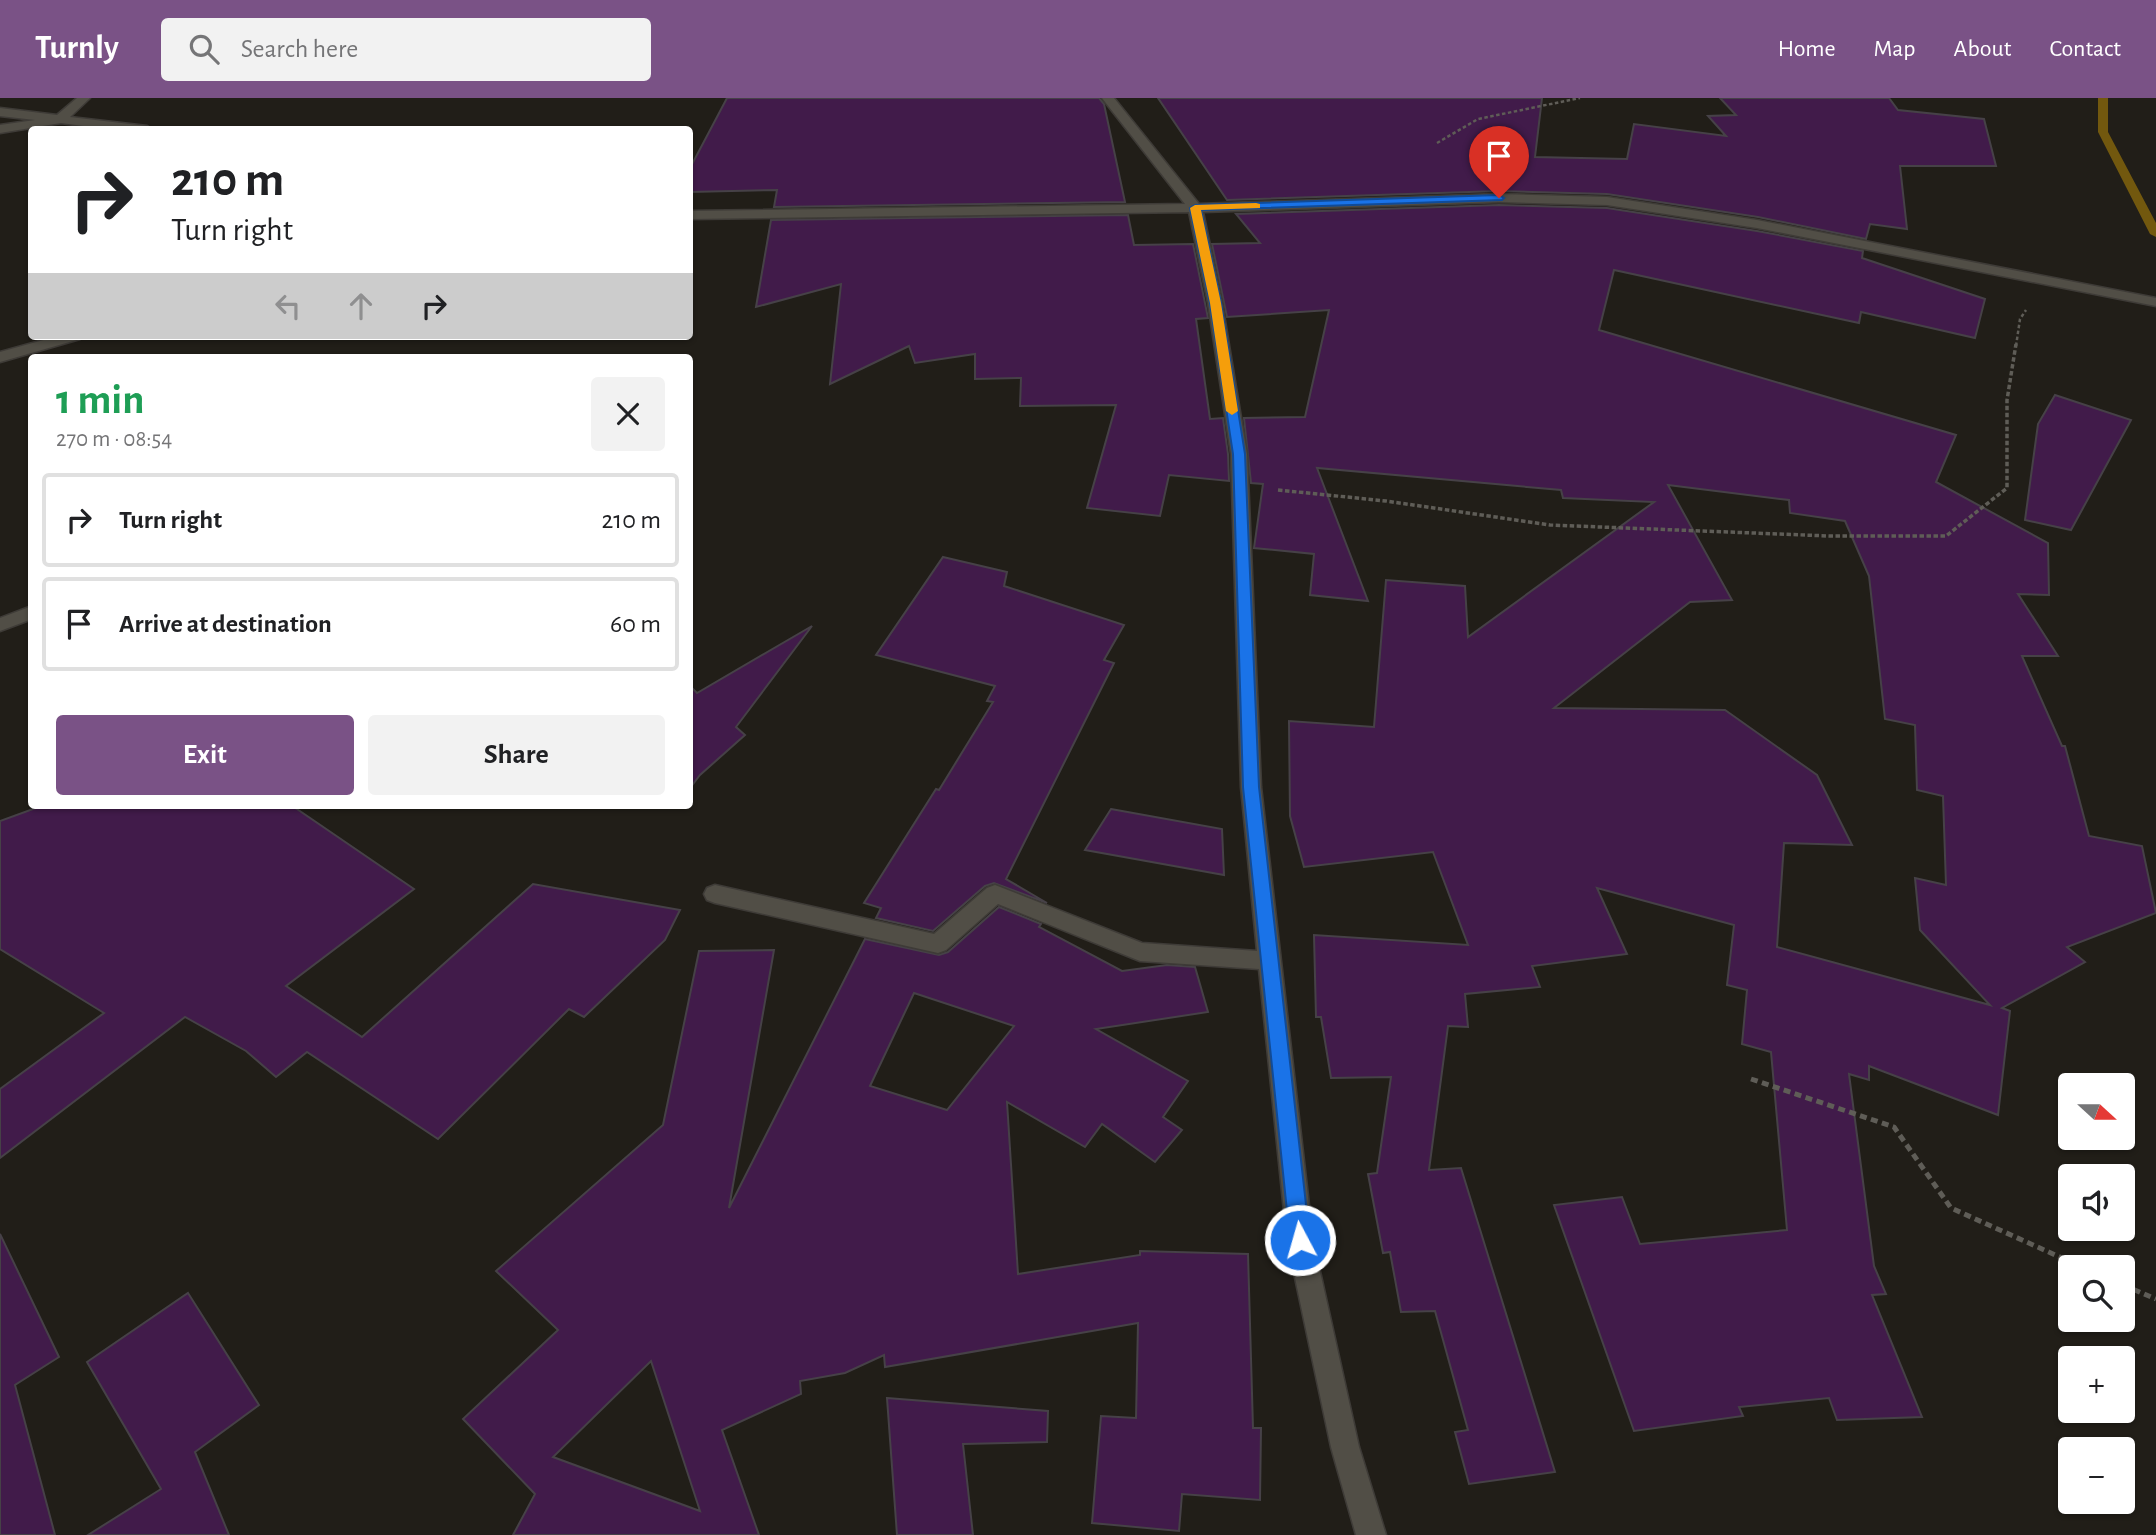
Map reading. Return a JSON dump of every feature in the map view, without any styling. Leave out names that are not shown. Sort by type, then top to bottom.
[{"type":"street","points":[[0,129],[59,120],[84,98]]},
{"type":"street","points":[[1108,98],[1195,208],[1217,315],[1239,454],[1251,787],[1300,1240],[1345,1447],[1371,1535]]},
{"type":"street","points":[[0,112],[112,126]]},
{"type":"street","points":[[693,215],[1195,208],[1499,198],[1607,201],[1757,224],[2151,301]]},
{"type":"street","points":[[0,357],[61,340]]},
{"type":"street","points":[[0,625],[28,614]]},
{"type":"street","points":[[715,894],[938,944],[995,894],[1140,952],[1270,961]]},
{"type":"path","points":[[1437,144],[1478,119],[1580,98]]},
{"type":"path","points":[[1240,486],[1386,501],[1550,525],[1945,537],[2007,488],[2007,400],[2020,319],[2046,280]]},
{"type":"path","points":[[1751,1079],[1894,1127],[1951,1208],[2058,1256]]},
{"type":"path","points":[[2135,1290],[2156,1300]]},
{"type":"building","points":[[727,98],[1099,98],[1104,104],[1125,202],[774,207],[777,190],[693,192],[693,162]]},
{"type":"building","points":[[1158,98],[1542,98],[1535,157],[1627,159],[1634,124],[1726,136],[1708,116],[1736,115],[1720,98],[1889,98],[1898,110],[1984,119],[1996,166],[1900,166],[1907,229],[1870,224],[1866,239],[1758,217],[1607,194],[1499,191],[1227,200]]},
{"type":"building","points":[[1499,205],[1607,208],[1757,231],[1863,251],[1862,258],[1985,299],[1975,338],[1861,312],[1859,323],[1614,270],[1599,330],[1956,435],[1936,482],[2048,543],[2049,595],[2018,594],[2058,656],[2022,656],[2062,746],[2065,746],[2089,836],[2142,846],[2156,913],[2067,947],[2085,962],[2002,1008],[2010,1011],[1998,1115],[1869,1066],[1869,1080],[1849,1074],[1874,1266],[1886,1294],[1872,1295],[1922,1417],[1837,1420],[1829,1398],[1739,1407],[1743,1416],[1634,1431],[1554,1205],[1622,1197],[1640,1244],[1787,1230],[1771,1052],[1742,1044],[1747,990],[1727,985],[1734,925],[1597,888],[1627,954],[1532,966],[1540,987],[1465,994],[1468,1027],[1448,1026],[1429,1170],[1461,1168],[1555,1472],[1469,1484],[1455,1432],[1468,1430],[1435,1311],[1401,1312],[1390,1252],[1383,1253],[1368,1174],[1377,1173],[1391,1077],[1331,1078],[1321,1017],[1316,1017],[1314,935],[1468,945],[1433,852],[1304,867],[1290,816],[1289,721],[1374,727],[1386,580],[1465,586],[1468,637],[1654,502],[1563,498],[1561,490],[1317,468],[1368,601],[1310,595],[1314,554],[1254,548],[1263,484],[1251,483],[1244,418],[1305,417],[1329,310],[1227,317],[1212,244],[1260,243],[1236,214]],"holes":[[[1668,485],[1789,500],[1790,513],[1845,521],[1869,576],[1885,719],[1915,725],[1917,790],[1943,796],[1946,885],[1915,878],[1920,930],[1990,1005],[1777,947],[1784,843],[1852,845],[1817,775],[1725,710],[1554,708],[1690,602],[1732,600]]]},
{"type":"building","points":[[1128,215],[1134,245],[1193,244],[1208,318],[1196,319],[1210,419],[1223,418],[1228,454],[1229,481],[1169,475],[1160,516],[1087,508],[1116,405],[1020,406],[1021,378],[975,379],[975,354],[915,363],[909,346],[830,384],[841,284],[756,307],[771,220]]},
{"type":"building","points":[[2055,395],[2131,420],[2071,530],[2025,520],[2038,424]]},
{"type":"building","points":[[943,557],[1007,572],[1004,586],[1124,625],[1104,660],[1114,663],[1006,879],[1047,903],[994,883],[985,886],[933,931],[876,918],[881,908],[864,903],[993,702],[987,701],[995,686],[876,655]]},
{"type":"building","points":[[812,626],[736,727],[745,735],[693,784],[693,689],[697,693]]},
{"type":"building","points":[[33,809],[297,809],[414,889],[286,986],[362,1037],[533,884],[680,910],[665,940],[584,1017],[569,1009],[438,1139],[307,1052],[276,1077],[246,1051],[185,1017],[0,1158],[0,1089],[104,1013],[0,949],[0,821]]},
{"type":"building","points":[[1111,809],[1222,829],[1224,875],[1085,850]]},
{"type":"building","points":[[999,907],[1041,924],[1039,927],[1122,971],[1167,965],[1195,967],[1208,1012],[1096,1029],[1188,1081],[1163,1117],[1182,1130],[1155,1162],[1102,1124],[1085,1147],[1007,1102],[1018,1274],[1140,1255],[1140,1251],[1248,1254],[1253,1428],[1261,1428],[1260,1500],[1182,1494],[1179,1531],[1092,1523],[1101,1416],[1136,1418],[1138,1323],[885,1367],[884,1355],[845,1373],[800,1381],[801,1394],[722,1430],[759,1535],[513,1535],[535,1494],[463,1419],[558,1330],[496,1271],[663,1125],[699,951],[774,950],[729,1208],[865,939],[939,955],[948,952]],"holes":[[[914,993],[1014,1026],[947,1110],[870,1086]],[[651,1361],[700,1511],[553,1457]]]},
{"type":"building","points":[[0,1234],[59,1357],[15,1385],[55,1535],[0,1535]]},
{"type":"building","points":[[188,1293],[259,1405],[195,1452],[229,1535],[88,1535],[161,1489],[87,1362]]},
{"type":"building","points":[[887,1398],[1048,1411],[1047,1442],[963,1444],[973,1535],[897,1535]]},
{"type":"waterway","points":[[2103,98],[2103,132],[2156,234]]},
{"type":"slow traffic","points":[[1232,411],[1215,303],[1195,208],[1256,206]]},
{"type":"route","points":[[1300,1240],[1251,787],[1239,454],[1215,303],[1195,208],[1499,198]]}]
